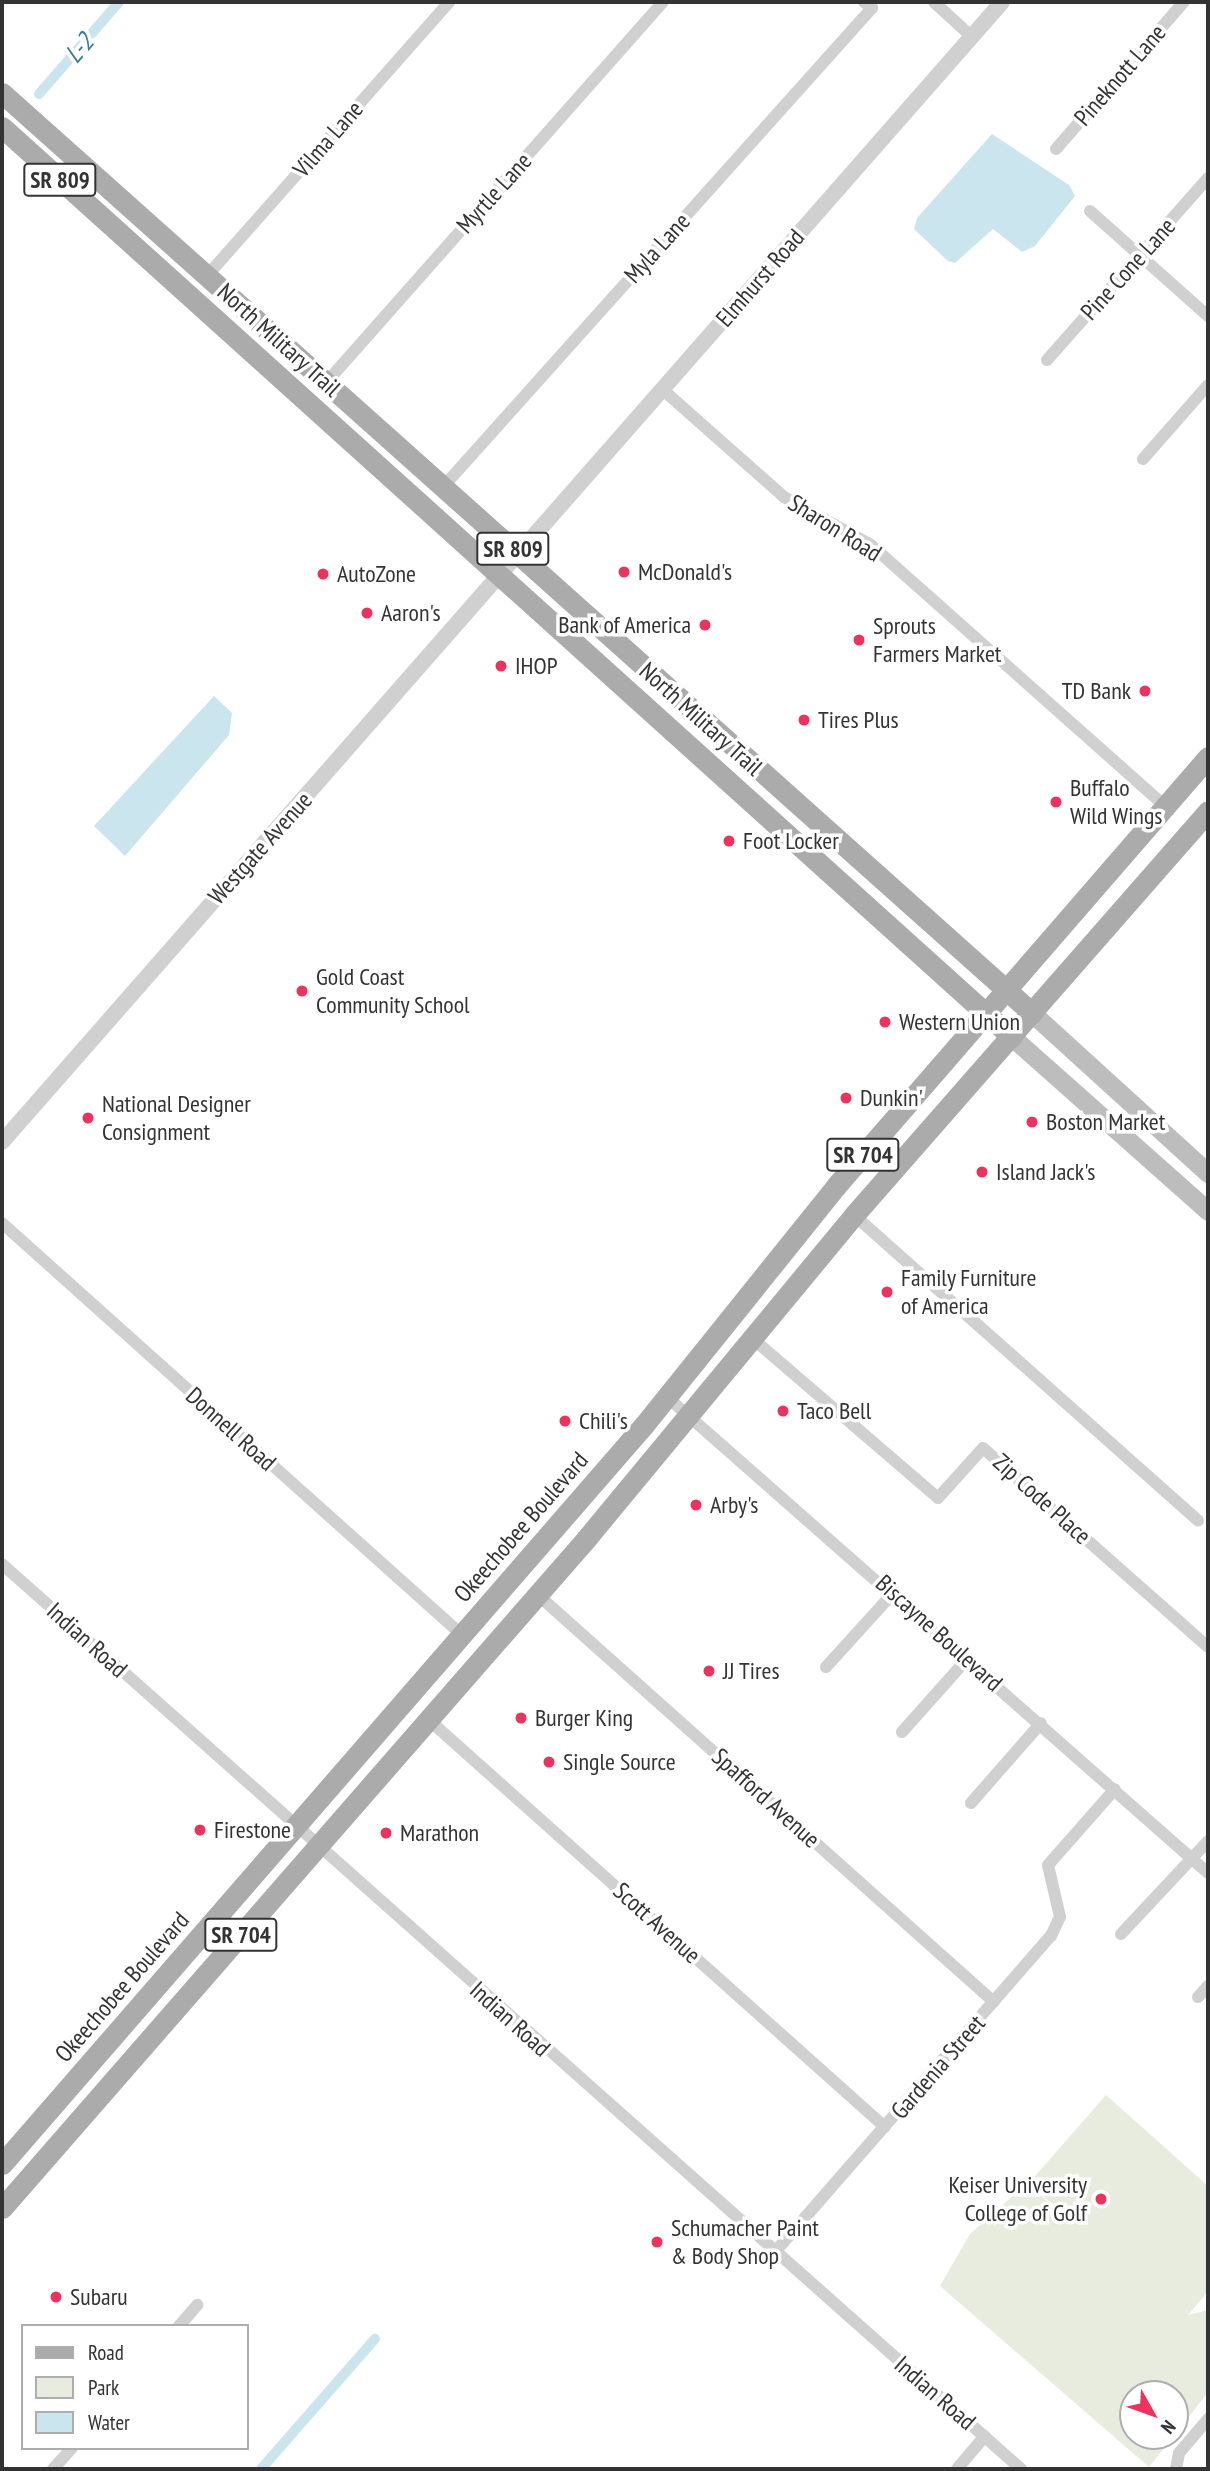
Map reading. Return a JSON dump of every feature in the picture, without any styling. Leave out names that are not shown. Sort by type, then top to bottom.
[{"type":"main road","name":"North Military Trail","points":[[2,93],[1006,989],[1208,1173]]},
{"type":"main road","name":"North Military Trail","points":[[2,127],[1208,1211]]},
{"type":"main road","points":[[170,278],[206,277]]},
{"type":"main road","points":[[190,295],[208,292],[232,300]]},
{"type":"main road","points":[[681,736],[702,737],[779,801],[809,813]]},
{"type":"main road","name":"Okeechobee Boulevard","points":[[2,2164],[147,2000],[667,1397],[985,1013],[1208,757]]},
{"type":"main road","points":[[1205,814],[1208,790]]},
{"type":"main road","name":"SR 704","points":[[2,2208],[538,1595],[855,1215],[1205,814]]},
{"type":"main road","points":[[101,2094],[99,2080],[139,2026],[147,2000]]},
{"type":"street","name":"Vilma Lane","points":[[206,277],[449,2]]},
{"type":"street","name":"Myrtle Lane","points":[[325,384],[663,2]]},
{"type":"street","points":[[934,2],[971,36]]},
{"type":"street","name":"Elmhurst Road","points":[[519,554],[1002,2]]},
{"type":"street","name":"Pineknott Lane","points":[[1056,149],[1184,2]]},
{"type":"street","name":"Myla Lane","points":[[443,487],[868,5]]},
{"type":"street","name":"Pine Cone Lane","points":[[1048,360],[1208,178]]},
{"type":"street","points":[[1090,211],[1208,316]]},
{"type":"street","points":[[1143,459],[1208,385]]},
{"type":"street","name":"Sharon Road","points":[[662,389],[784,497],[871,545],[1165,806]]},
{"type":"street","name":"Westgate Avenue","points":[[2,1142],[519,554]]},
{"type":"street","points":[[855,1215],[1198,1520]]},
{"type":"street","name":"Donnell Road","points":[[2,1223],[462,1635]]},
{"type":"street","name":"Zip Code Place","points":[[752,1338],[938,1498],[983,1448],[1208,1647]]},
{"type":"street","name":"Biscayne Boulevard","points":[[667,1397],[894,1592],[1208,1873]]},
{"type":"street","name":"Indian Road","points":[[2,1564],[774,2253],[1021,2469]]},
{"type":"street","points":[[826,1667],[894,1592]]},
{"type":"street","name":"Spafford Avenue","points":[[538,1595],[994,2002]]},
{"type":"street","points":[[902,1732],[968,1658]]},
{"type":"street","name":"Scott Avenue","points":[[429,1720],[885,2127]]},
{"type":"street","points":[[971,1804],[1041,1724]]},
{"type":"street","name":"Gardenia Street","points":[[774,2253],[1058,1927],[1048,1865],[1115,1789]]},
{"type":"street","points":[[1121,1934],[1208,1841]]},
{"type":"street","points":[[1198,1997],[1208,1986]]},
{"type":"street","points":[[181,2324],[197,2305]]},
{"type":"street","points":[[1176,2469],[1179,2453],[1208,2419]]},
{"type":"street","points":[[957,2469],[985,2436]]},
{"type":"street","points":[[53,2469],[70,2450]]},
{"type":"green space","name":"Keiser University College of Golf","points":[[1106,2095],[1208,2186],[1208,2292],[1188,2315],[1208,2310],[1208,2392],[1189,2417],[1189,2380],[1119,2380],[1119,2441],[940,2286],[970,2234],[1027,2183],[1081,2231],[1029,2183]]},
{"type":"green space","name":"Keiser University College of Golf","points":[[1129,2450],[1163,2450],[1149,2467]]},
{"type":"water","points":[[992,134],[1069,185],[1075,196],[1035,246],[1022,252],[993,229],[955,263],[948,261],[914,229],[917,218]]},
{"type":"water","points":[[214,696],[232,713],[229,735],[125,856],[94,826]]},
{"type":"waterway","name":"L-2","points":[[39,94],[119,2]]},
{"type":"waterway","points":[[261,2469],[375,2339]]},
{"type":"place","name":"McDonald's","points":[[624,572]]},
{"type":"place","name":"AutoZone","points":[[323,574]]},
{"type":"place","name":"Aaron's","points":[[367,613]]},
{"type":"place","name":"Bank of America","points":[[705,625]]},
{"type":"place","name":"Sprouts Farmers Market","points":[[859,640]]},
{"type":"place","name":"IHOP","points":[[501,666]]},
{"type":"place","name":"TD Bank","points":[[1145,691]]},
{"type":"place","name":"Tires Plus","points":[[804,720]]},
{"type":"place","name":"Buffalo Wild Wings","points":[[1056,802]]},
{"type":"place","name":"Foot Locker","points":[[729,841]]},
{"type":"place","name":"Gold Coast Community School","points":[[302,991]]},
{"type":"place","name":"Western Union","points":[[885,1022]]},
{"type":"place","name":"Dunkin'","points":[[846,1098]]},
{"type":"place","name":"National Designer Consignment","points":[[88,1118]]},
{"type":"place","name":"Boston Market","points":[[1032,1122]]},
{"type":"place","name":"Island Jack's","points":[[982,1172]]},
{"type":"place","name":"Family Furniture of America","points":[[887,1292]]},
{"type":"place","name":"Taco Bell","points":[[783,1411]]},
{"type":"place","name":"Chili's","points":[[565,1421]]},
{"type":"place","name":"Arby's","points":[[696,1505]]},
{"type":"place","name":"JJ Tires","points":[[709,1671]]},
{"type":"place","name":"Burger King","points":[[521,1718]]},
{"type":"place","name":"Single Source","points":[[549,1762]]},
{"type":"place","name":"Firestone","points":[[200,1830]]},
{"type":"place","name":"Marathon","points":[[386,1833]]},
{"type":"place","name":"Keiser University College of Golf","points":[[1101,2199]]},
{"type":"place","name":"Schumacher Paint & Body Shop","points":[[657,2242]]},
{"type":"place","name":"Subaru","points":[[56,2297]]}]
